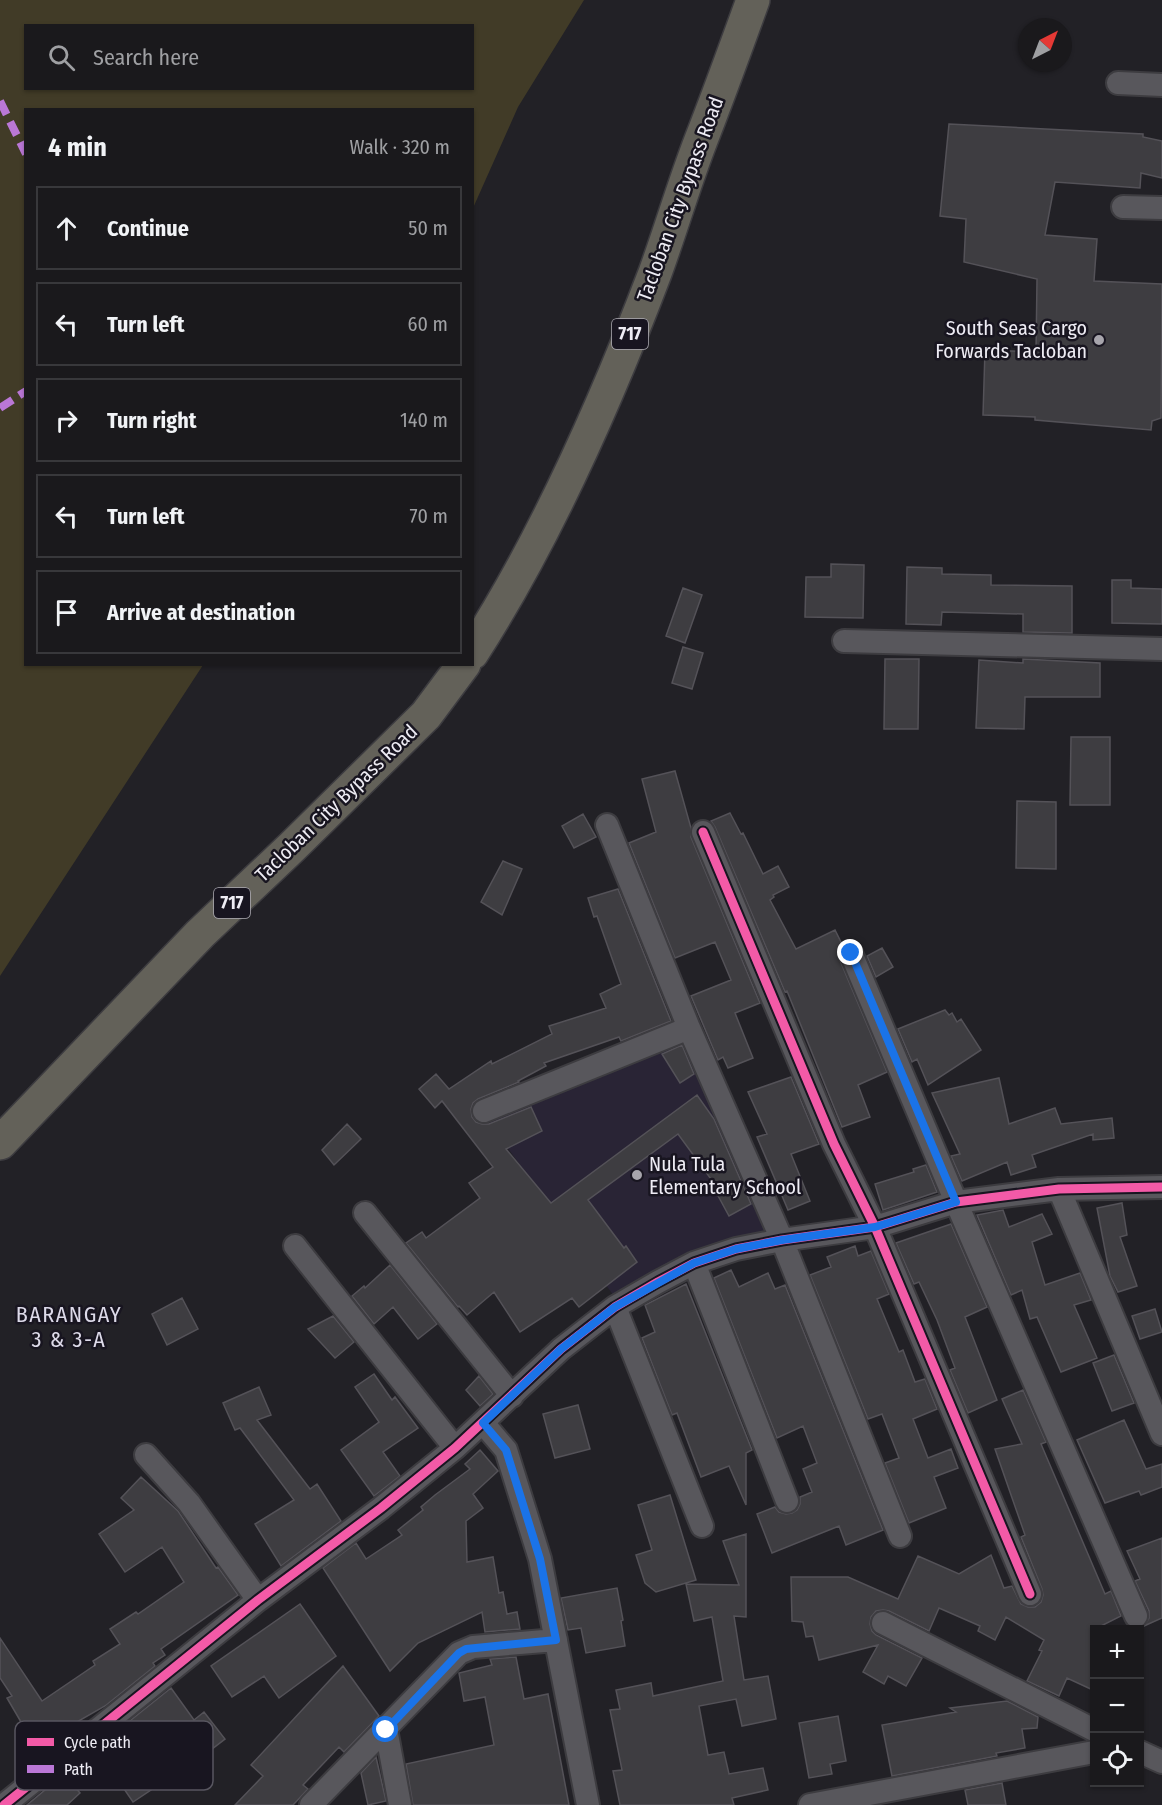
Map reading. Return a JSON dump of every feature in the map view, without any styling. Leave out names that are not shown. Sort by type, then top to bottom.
[{"type":"highway","name":"Tacloban City Bypass Road","points":[[474,650],[501,609],[540,536],[602,399],[655,273],[753,0]]},
{"type":"highway","name":"Tacloban City Bypass Road","points":[[0,1143],[200,934],[292,848],[426,715],[463,666]]},
{"type":"street","points":[[1118,83],[1162,84]]},
{"type":"street","points":[[1123,207],[1162,208]]},
{"type":"street","points":[[844,641],[1162,649]]},
{"type":"street","points":[[607,825],[689,1028],[782,1240],[900,1536]]},
{"type":"street","points":[[704,832],[834,1144],[875,1227],[1030,1594]]},
{"type":"street","points":[[851,953],[956,1202],[1136,1616]]},
{"type":"street","points":[[484,1111],[689,1028]]},
{"type":"street","points":[[108,1721],[258,1600],[381,1508],[455,1448],[561,1349],[615,1307],[694,1263],[736,1249],[875,1227],[956,1202],[1059,1189],[1162,1187]]},
{"type":"street","points":[[1059,1189],[1162,1434]]},
{"type":"street","points":[[365,1213],[512,1396]]},
{"type":"street","points":[[295,1246],[455,1448]]},
{"type":"street","points":[[694,1263],[787,1501]]},
{"type":"street","points":[[615,1307],[702,1526]]},
{"type":"street","points":[[483,1423],[506,1450],[540,1559],[588,1805]]},
{"type":"street","points":[[146,1455],[189,1503],[258,1600]]},
{"type":"street","points":[[883,1623],[1090,1727]]},
{"type":"street","points":[[311,1805],[459,1653],[466,1649],[556,1640]]},
{"type":"street","points":[[386,1730],[400,1805]]},
{"type":"street","points":[[810,1805],[1090,1753]]},
{"type":"street","points":[[1144,1754],[1162,1762]]},
{"type":"street","points":[[4,1805],[23,1790]]},
{"type":"shaded area","points":[[0,0],[584,0],[518,107],[474,206],[474,108],[24,108],[24,666],[202,666],[0,976]]},
{"type":"shaded area","name":"Nula Tula Elementary School","points":[[687,1032],[771,1231],[616,1299],[487,1119]]},
{"type":"building","points":[[949,124],[1143,134],[1143,137],[1162,141],[1162,178],[1141,173],[1140,188],[1055,182],[1045,235],[1097,239],[1094,281],[1162,284],[1161,418],[1152,421],[1151,430],[1035,420],[1035,417],[983,415],[985,350],[1036,352],[1037,279],[964,262],[966,219],[940,216]]},
{"type":"building","points":[[831,564],[864,565],[863,618],[805,617],[806,577],[831,577]]},
{"type":"building","points":[[907,567],[942,568],[942,574],[991,575],[991,585],[1072,586],[1072,633],[1023,632],[1023,614],[942,612],[941,625],[906,624]]},
{"type":"building","points":[[1112,580],[1131,580],[1131,588],[1162,589],[1162,624],[1112,623]]},
{"type":"building","points":[[683,588],[702,595],[685,643],[666,636]]},
{"type":"building","points":[[683,647],[703,653],[692,689],[672,683]]},
{"type":"building","points":[[885,659],[919,659],[918,729],[884,729]]},
{"type":"building","points":[[1023,659],[1100,663],[1100,697],[1025,697],[1024,729],[976,728],[979,660],[1023,663]]},
{"type":"building","points":[[1071,737],[1110,737],[1110,805],[1070,805]]},
{"type":"building","points":[[675,771],[691,828],[691,837],[760,1003],[735,1013],[753,1058],[728,1068],[723,1057],[718,1060],[691,996],[731,980],[715,942],[675,958],[629,843],[656,832],[642,779]]},
{"type":"building","points":[[1017,801],[1056,802],[1056,869],[1016,868]]},
{"type":"building","points":[[730,813],[741,834],[743,833],[763,874],[778,866],[789,887],[773,895],[774,897],[770,900],[796,949],[835,930],[842,944],[838,951],[839,958],[887,1072],[858,1085],[870,1117],[842,1127],[787,991],[785,992],[711,821]]},
{"type":"building","points":[[583,814],[596,837],[574,848],[562,826]]},
{"type":"building","points":[[503,861],[522,869],[502,915],[481,902]]},
{"type":"building","points":[[618,889],[671,1021],[621,1041],[619,1037],[544,1063],[546,1066],[519,1082],[478,1099],[473,1103],[471,1109],[472,1117],[476,1122],[489,1124],[531,1107],[542,1131],[506,1149],[551,1203],[697,1095],[714,1119],[751,1204],[729,1216],[716,1192],[719,1190],[678,1134],[588,1200],[637,1262],[579,1307],[572,1298],[520,1332],[494,1292],[467,1315],[406,1243],[422,1232],[426,1238],[480,1198],[469,1183],[493,1167],[442,1101],[435,1108],[419,1089],[436,1074],[449,1089],[491,1061],[492,1064],[552,1034],[549,1026],[606,1008],[600,994],[621,984],[597,916],[594,917],[588,898]]},
{"type":"building","points":[[882,948],[893,967],[876,977],[867,956]]},
{"type":"building","points":[[945,1010],[949,1015],[952,1013],[957,1022],[961,1019],[981,1050],[928,1085],[917,1059],[912,1062],[898,1029]]},
{"type":"building","points":[[682,1045],[694,1074],[680,1083],[662,1054]]},
{"type":"building","points":[[791,1077],[819,1144],[791,1154],[810,1201],[788,1210],[757,1137],[767,1134],[748,1092]]},
{"type":"building","points":[[999,1078],[1009,1124],[1055,1108],[1061,1124],[1112,1118],[1114,1138],[1093,1140],[1093,1134],[1032,1155],[1036,1167],[1011,1175],[1007,1162],[962,1181],[951,1156],[960,1154],[932,1093]]},
{"type":"building","points":[[347,1124],[361,1139],[334,1165],[322,1150]]},
{"type":"building","points":[[926,1165],[937,1192],[883,1210],[875,1184],[914,1172],[913,1169]]},
{"type":"building","points":[[1122,1203],[1127,1235],[1120,1237],[1137,1286],[1118,1292],[1110,1276],[1097,1208]]},
{"type":"building","points":[[1003,1210],[1009,1227],[1042,1214],[1052,1234],[1032,1242],[1045,1285],[1080,1273],[1091,1300],[1074,1305],[1097,1358],[1061,1372],[1037,1317],[1030,1319],[1022,1290],[1011,1295],[977,1215]]},
{"type":"building","points":[[951,1224],[987,1307],[965,1317],[997,1400],[968,1413],[950,1370],[955,1368],[937,1320],[919,1282],[914,1284],[896,1243]]},
{"type":"building","points":[[855,1246],[858,1256],[871,1251],[889,1294],[877,1299],[899,1352],[903,1350],[915,1382],[925,1379],[937,1409],[913,1419],[928,1458],[951,1449],[958,1468],[934,1477],[946,1508],[909,1523],[885,1463],[899,1458],[882,1414],[868,1419],[810,1275],[831,1267],[827,1257]]},
{"type":"building","points":[[390,1265],[437,1324],[418,1339],[393,1307],[374,1324],[352,1296],[364,1286],[365,1288]]},
{"type":"building","points":[[731,1270],[739,1287],[768,1273],[775,1289],[785,1285],[883,1530],[846,1545],[839,1526],[772,1553],[757,1514],[775,1507],[779,1512],[786,1514],[797,1510],[800,1497],[812,1492],[803,1469],[817,1463],[803,1426],[777,1438],[714,1278]]},
{"type":"building","points":[[686,1284],[752,1450],[746,1453],[746,1505],[729,1466],[701,1477],[677,1413],[672,1415],[642,1338],[655,1332],[645,1305]]},
{"type":"building","points":[[182,1298],[198,1329],[167,1345],[152,1314]]},
{"type":"building","points":[[1155,1309],[1162,1332],[1140,1339],[1132,1316]]},
{"type":"building","points":[[333,1316],[354,1342],[335,1358],[308,1329]]},
{"type":"building","points":[[1114,1355],[1134,1403],[1112,1411],[1093,1363]]},
{"type":"building","points":[[374,1374],[392,1400],[395,1397],[418,1428],[383,1452],[400,1476],[374,1496],[341,1450],[379,1422],[355,1387]]},
{"type":"building","points":[[479,1376],[493,1394],[480,1406],[466,1390]]},
{"type":"building","points":[[259,1387],[271,1415],[257,1420],[310,1489],[317,1484],[341,1521],[281,1566],[255,1524],[294,1500],[240,1428],[235,1430],[223,1403]]},
{"type":"building","points":[[1023,1390],[1046,1442],[1041,1444],[1105,1594],[1111,1591],[1121,1616],[1103,1625],[1090,1625],[1090,1689],[1067,1678],[1059,1696],[1027,1681],[1042,1651],[1039,1650],[1044,1640],[1006,1617],[995,1640],[978,1631],[980,1626],[939,1608],[929,1631],[889,1611],[876,1611],[871,1617],[870,1624],[876,1635],[922,1658],[906,1686],[888,1676],[884,1684],[863,1672],[878,1645],[819,1660],[813,1636],[806,1637],[803,1622],[792,1621],[791,1577],[848,1577],[898,1599],[918,1556],[959,1574],[991,1555],[1004,1588],[1012,1586],[1021,1604],[1035,1607],[1041,1602],[1042,1589],[1021,1537],[1025,1535],[995,1449],[1022,1444],[1002,1399]]},
{"type":"building","points":[[578,1405],[590,1449],[555,1458],[543,1414]]},
{"type":"building","points":[[1124,1420],[1146,1469],[1162,1464],[1162,1487],[1141,1495],[1139,1491],[1105,1503],[1077,1440]]},
{"type":"building","points":[[480,1450],[498,1471],[473,1494],[483,1508],[466,1521],[467,1562],[493,1557],[499,1593],[503,1592],[507,1614],[517,1612],[520,1629],[485,1632],[482,1612],[418,1643],[390,1671],[323,1568],[356,1543],[366,1559],[402,1535],[398,1530],[423,1510],[421,1507],[435,1495],[470,1469],[465,1464]]},
{"type":"building","points":[[141,1477],[178,1511],[216,1568],[218,1567],[238,1595],[161,1649],[165,1655],[153,1663],[155,1666],[105,1706],[79,1721],[20,1721],[7,1698],[12,1696],[0,1678],[0,1638],[42,1701],[95,1665],[93,1661],[120,1644],[110,1629],[136,1612],[138,1614],[184,1582],[162,1547],[125,1572],[99,1534],[134,1510],[121,1498]]},
{"type":"building","points":[[670,1495],[696,1580],[656,1592],[645,1583],[636,1555],[652,1550],[638,1505]]},
{"type":"building","points":[[746,1534],[746,1617],[734,1616],[744,1680],[768,1676],[776,1719],[742,1726],[736,1699],[699,1706],[708,1755],[724,1752],[729,1774],[763,1768],[768,1790],[732,1798],[734,1805],[620,1805],[613,1771],[622,1770],[610,1710],[620,1709],[616,1690],[651,1683],[653,1696],[723,1681],[712,1617],[694,1621],[686,1584],[739,1585],[723,1541]]},
{"type":"building","points":[[1162,1538],[1162,1618],[1144,1626],[1149,1618],[1149,1611],[1135,1581],[1140,1579],[1127,1551]]},
{"type":"building","points":[[617,1588],[625,1646],[586,1653],[581,1628],[568,1630],[561,1598]]},
{"type":"building","points":[[300,1604],[336,1656],[279,1698],[264,1676],[232,1697],[211,1666]]},
{"type":"building","points":[[516,1657],[524,1699],[548,1694],[569,1805],[413,1805],[406,1764],[494,1745],[485,1697],[464,1701],[459,1673],[492,1665],[490,1659]]},
{"type":"building","points":[[343,1666],[379,1716],[344,1752],[339,1747],[303,1785],[308,1789],[293,1805],[235,1805],[263,1776],[251,1765]]},
{"type":"building","points":[[171,1688],[194,1720],[204,1712],[211,1721],[130,1721]]},
{"type":"building","points":[[1007,1701],[1038,1717],[1037,1728],[1022,1729],[1025,1748],[996,1753],[997,1756],[892,1776],[882,1725],[956,1712],[950,1708]]},
{"type":"building","points":[[838,1716],[846,1761],[830,1764],[832,1774],[809,1778],[799,1723]]},
{"type":"building","points":[[213,1724],[225,1739],[213,1748]]},
{"type":"building","points":[[376,1757],[386,1801],[368,1805],[361,1773]]},
{"type":"building","points":[[1002,1783],[1006,1805],[968,1805],[965,1790]]},
{"type":"building","points":[[45,1790],[77,1790],[80,1793],[67,1805],[27,1805]]},
{"type":"building","points":[[125,1790],[151,1790],[133,1802]]},
{"type":"marked path","points":[[0,101],[24,150]]},
{"type":"marked path","points":[[0,408],[24,392]]},
{"type":"cycle path","points":[[703,832],[834,1144],[875,1227],[1030,1594]]},
{"type":"cycle path","points":[[108,1721],[258,1600],[381,1508],[455,1448],[561,1349],[615,1307],[694,1263],[736,1249],[875,1227],[956,1202],[1059,1189],[1162,1187]]},
{"type":"cycle path","points":[[4,1805],[23,1790]]},
{"type":"place","name":"South Seas Cargo Forwards Tacloban","points":[[1099,340]]},
{"type":"place","name":"Nula Tula Elementary School","points":[[637,1175]]},
{"type":"district","name":"BARANGAY 3 & 3-A","points":[[69,1326]]},
{"type":"route","points":[[386,1730],[459,1653],[466,1649],[556,1640],[540,1559],[506,1450],[483,1423],[561,1349],[615,1307],[694,1263],[736,1249],[875,1227],[956,1202],[851,953]]}]
